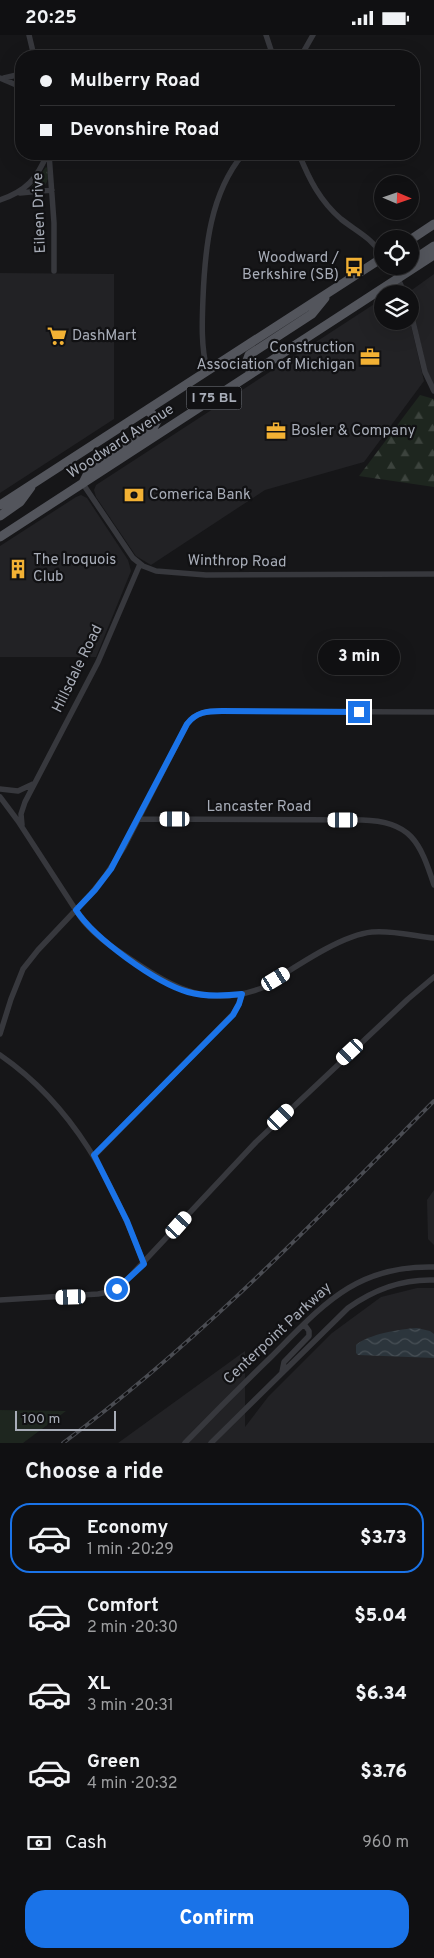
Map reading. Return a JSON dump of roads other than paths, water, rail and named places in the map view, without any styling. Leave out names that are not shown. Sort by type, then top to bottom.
[{"type":"main road","points":[[419,234],[434,224]]},
{"type":"main road","points":[[419,255],[434,246]]},
{"type":"main road","name":"Woodward Avenue","points":[[0,537],[434,255]]},
{"type":"main road","name":"Woodward Avenue","points":[[0,505],[374,261]]},
{"type":"main road","points":[[398,279],[400,275]]},
{"type":"main road","points":[[255,371],[248,367],[246,363],[249,355],[312,314],[331,290]]},
{"type":"main road","points":[[83,483],[90,469],[152,430],[157,421],[147,409]]},
{"type":"main road","points":[[0,516],[20,502],[34,483]]},
{"type":"street","points":[[29,35],[33,50]]},
{"type":"street","points":[[266,35],[271,50]]},
{"type":"street","points":[[304,50],[313,35]]},
{"type":"street","points":[[1,78],[15,76]]},
{"type":"street","points":[[1,78],[15,84]]},
{"type":"street","points":[[0,200],[16,194],[28,186],[44,160]]},
{"type":"street","name":"Eileen Drive","points":[[49,160],[55,233],[54,271]]},
{"type":"street","points":[[207,370],[203,342],[206,251],[223,185],[239,160]]},
{"type":"street","points":[[302,160],[312,185],[328,207],[343,221],[374,244]]},
{"type":"street","points":[[16,194],[52,190]]},
{"type":"street","points":[[398,279],[401,285]]},
{"type":"street","points":[[415,330],[425,372],[434,391]]},
{"type":"street","points":[[83,483],[134,559],[140,565]]},
{"type":"street","name":"Winthrop Road","points":[[140,565],[156,571],[216,575],[434,574]]},
{"type":"street","name":"Hillsdale Road","points":[[23,828],[22,812],[35,782],[98,662],[140,565]]},
{"type":"street","points":[[0,1034],[23,969],[106,875],[138,819],[187,724],[198,714],[222,711],[434,712]]},
{"type":"street","points":[[0,789],[18,791],[27,788],[35,782]]},
{"type":"street","points":[[0,797],[23,828],[85,923],[103,940],[167,983],[186,991],[218,996],[242,994],[262,988],[355,935],[382,931],[434,938]]},
{"type":"street","name":"Lancaster Road","points":[[138,819],[362,820],[390,823],[404,829],[413,840],[424,859],[434,885]]},
{"type":"street","points":[[0,1300],[103,1294],[122,1285],[144,1264],[256,1142],[408,999],[434,977]]},
{"type":"street","points":[[94,1155],[233,1015],[242,994]]},
{"type":"street","points":[[0,1055],[25,1074],[48,1096],[94,1155],[127,1221],[144,1264]]},
{"type":"street","name":"Centerpoint Parkway","points":[[186,1442],[331,1298],[361,1280],[393,1270],[434,1267]]},
{"type":"street","name":"Centerpoint Parkway","points":[[211,1443],[336,1318],[360,1299],[395,1284],[434,1280]]},
{"type":"street","points":[[282,1372],[284,1362],[309,1336],[309,1331],[304,1324]]},
{"type":"water","points":[[417,1328],[434,1334],[434,1358],[358,1355],[356,1353],[356,1345],[368,1338],[394,1331]]},
{"type":"railway","points":[[63,1443],[162,1364],[209,1322],[300,1235],[434,1101]]},
{"type":"place","name":"Woodward / Berkshire (SB)","points":[[354,267]]},
{"type":"place","name":"DashMart","points":[[57,336]]},
{"type":"place","name":"Construction Association of Michigan","points":[[370,357]]},
{"type":"place","name":"Bosler & Company","points":[[276,431]]},
{"type":"place","name":"Comerica Bank","points":[[134,495]]},
{"type":"place","name":"The Iroquois Club","points":[[18,569]]}]
